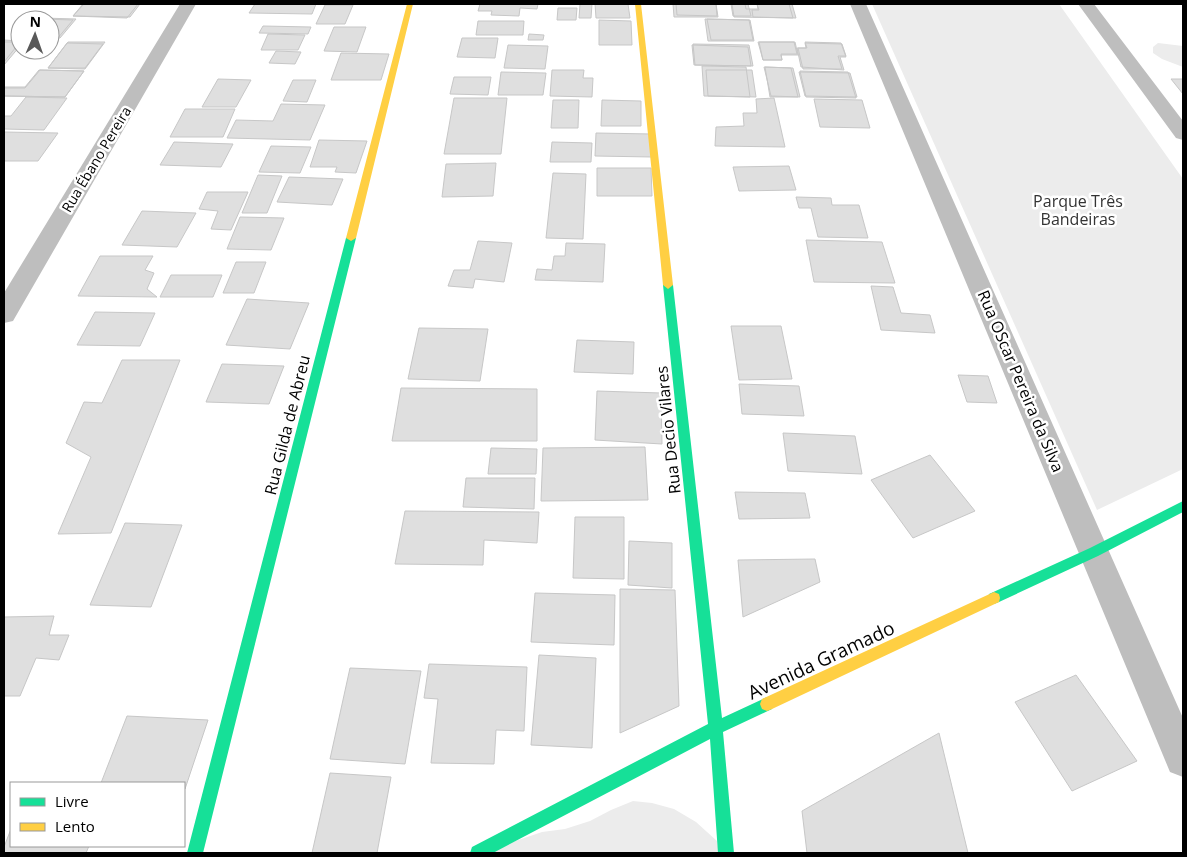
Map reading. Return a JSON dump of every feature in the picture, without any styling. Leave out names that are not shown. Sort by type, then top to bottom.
[{"type":"street","name":"Rua Ébano Pereira","points":[[4,314],[188,4]]},
{"type":"street","name":"Rua Gilda de Abreu","points":[[195,853],[410,4]]},
{"type":"street","name":"Rua Decio Vilares","points":[[638,4],[716,728],[726,853]]},
{"type":"street","name":"Rua OScar Pereira da Silva","points":[[858,4],[1183,759]]},
{"type":"street","points":[[1086,4],[1183,134]]},
{"type":"street","name":"Avenida Gramado","points":[[478,853],[716,728],[1094,552],[1183,506]]},
{"type":"green space","name":"Parque Três Bandeiras","points":[[872,4],[1059,4],[1183,179],[1183,469],[1097,510]]},
{"type":"green space","points":[[1158,43],[1183,46],[1183,67],[1162,59],[1153,53],[1153,47]]},
{"type":"green space","points":[[633,801],[652,803],[674,809],[696,822],[717,841],[719,853],[490,853],[495,848],[542,832],[565,829],[590,821]]},
{"type":"building","points":[[83,4],[140,4],[130,17],[73,16]]},
{"type":"building","points":[[84,4],[138,4],[127,18],[73,16]]},
{"type":"building","points":[[255,4],[316,4],[312,14],[249,13]]},
{"type":"building","points":[[480,4],[538,4],[537,9],[520,8],[519,16],[491,15],[492,11],[478,11]]},
{"type":"building","points":[[580,4],[592,4],[591,18],[579,18]]},
{"type":"building","points":[[595,4],[628,4],[630,18],[596,18]]},
{"type":"building","points":[[673,4],[716,4],[718,17],[674,17]]},
{"type":"building","points":[[676,4],[716,4],[717,16],[677,15]]},
{"type":"building","points":[[731,4],[748,4],[751,16],[733,16]]},
{"type":"building","points":[[732,4],[745,4],[746,9],[758,9],[757,4],[792,4],[796,18],[734,17]]},
{"type":"building","points":[[757,4],[789,4],[793,18],[753,17],[752,10],[759,10]]},
{"type":"building","points":[[325,5],[353,5],[345,24],[316,24]]},
{"type":"building","points":[[558,8],[577,8],[576,20],[557,20]]},
{"type":"building","points":[[60,19],[76,19],[60,38]]},
{"type":"building","points":[[705,19],[750,20],[754,41],[708,41]]},
{"type":"building","points":[[707,19],[749,20],[753,40],[711,40]]},
{"type":"building","points":[[60,20],[73,20],[60,35]]},
{"type":"building","points":[[599,20],[631,21],[632,45],[599,45]]},
{"type":"building","points":[[478,21],[524,21],[523,35],[476,35]]},
{"type":"building","points":[[263,26],[311,27],[308,34],[259,33]]},
{"type":"building","points":[[334,27],[366,27],[357,52],[324,51]]},
{"type":"building","points":[[268,34],[305,35],[298,50],[261,50]]},
{"type":"building","points":[[529,34],[544,35],[543,40],[528,40]]},
{"type":"building","points":[[462,38],[498,38],[495,58],[457,57]]},
{"type":"building","points":[[4,40],[10,40],[10,58],[4,65]]},
{"type":"building","points":[[4,42],[10,42],[10,54],[4,62]]},
{"type":"building","points":[[68,42],[105,42],[85,69],[48,68],[54,60],[60,60],[60,52]]},
{"type":"building","points":[[758,42],[795,42],[798,55],[781,55],[782,60],[763,60]]},
{"type":"building","points":[[759,42],[794,42],[797,54],[781,54],[782,60],[763,60]]},
{"type":"building","points":[[805,42],[841,43],[846,57],[840,57],[844,70],[801,67],[797,48],[807,48]]},
{"type":"building","points":[[67,43],[103,44],[85,68],[48,68],[54,60],[60,60],[60,52]]},
{"type":"building","points":[[805,43],[842,44],[846,56],[838,56],[842,69],[803,69],[798,48],[806,48]]},
{"type":"building","points":[[693,44],[749,45],[753,66],[695,65]]},
{"type":"building","points":[[508,45],[548,46],[545,69],[504,68]]},
{"type":"building","points":[[692,45],[748,47],[751,66],[694,65]]},
{"type":"building","points":[[276,51],[301,52],[295,64],[269,63]]},
{"type":"building","points":[[341,53],[389,54],[381,80],[331,80]]},
{"type":"building","points":[[702,66],[746,67],[750,97],[704,96]]},
{"type":"building","points":[[764,67],[793,68],[800,97],[771,96]]},
{"type":"building","points":[[765,67],[791,68],[798,97],[770,97]]},
{"type":"building","points":[[39,70],[84,71],[65,97],[4,96],[4,87],[25,87]]},
{"type":"building","points":[[40,70],[84,71],[65,97],[4,96],[4,88],[25,88]]},
{"type":"building","points":[[552,70],[584,70],[583,78],[593,78],[592,97],[550,96]]},
{"type":"building","points":[[706,70],[752,70],[756,97],[708,96]]},
{"type":"building","points":[[800,71],[848,72],[856,98],[806,97]]},
{"type":"building","points":[[501,72],[546,73],[543,95],[498,95]]},
{"type":"building","points":[[799,72],[850,73],[857,97],[805,96]]},
{"type":"building","points":[[454,77],[491,77],[488,95],[450,94]]},
{"type":"building","points":[[218,79],[251,80],[236,107],[202,107]]},
{"type":"building","points":[[1171,79],[1183,79],[1183,94]]},
{"type":"building","points":[[293,80],[316,80],[307,102],[283,101]]},
{"type":"building","points":[[26,97],[67,98],[44,130],[4,129],[4,116],[11,116]]},
{"type":"building","points":[[454,98],[507,98],[501,154],[444,154]]},
{"type":"building","points":[[774,98],[785,147],[715,146],[716,127],[744,126],[743,113],[757,113],[756,99]]},
{"type":"building","points":[[814,99],[862,100],[870,128],[820,127]]},
{"type":"building","points":[[553,100],[579,100],[578,128],[551,128]]},
{"type":"building","points":[[602,100],[641,101],[641,126],[601,126]]},
{"type":"building","points":[[281,104],[325,105],[310,140],[227,138],[236,120],[273,121]]},
{"type":"building","points":[[185,109],[235,109],[223,137],[170,137]]},
{"type":"building","points":[[4,132],[58,133],[38,161],[4,161]]},
{"type":"building","points":[[596,133],[652,134],[652,157],[595,156]]},
{"type":"building","points":[[319,140],[367,141],[356,173],[335,172],[337,167],[310,167]]},
{"type":"building","points":[[174,142],[233,144],[221,167],[160,165]]},
{"type":"building","points":[[552,142],[592,143],[591,162],[550,162]]},
{"type":"building","points":[[271,146],[311,147],[300,173],[259,172]]},
{"type":"building","points":[[496,163],[493,196],[442,197],[446,164]]},
{"type":"building","points":[[789,166],[796,190],[739,191],[733,167]]},
{"type":"building","points":[[597,168],[651,168],[652,196],[597,196]]},
{"type":"building","points":[[553,173],[586,174],[583,239],[546,238]]},
{"type":"building","points":[[258,175],[282,176],[267,213],[242,213]]},
{"type":"building","points":[[289,177],[343,179],[332,205],[277,202]]},
{"type":"building","points":[[207,192],[248,192],[231,230],[211,229],[218,211],[199,209]]},
{"type":"building","points":[[796,197],[831,198],[832,205],[859,205],[868,238],[818,237],[811,208],[799,208]]},
{"type":"building","points":[[142,211],[196,213],[177,247],[122,245]]},
{"type":"building","points":[[240,217],[284,218],[271,250],[227,249]]},
{"type":"building","points":[[806,240],[882,242],[895,283],[814,282]]},
{"type":"building","points":[[478,241],[512,243],[504,282],[475,279],[473,288],[448,286],[454,270],[470,270]]},
{"type":"building","points":[[566,243],[605,244],[603,282],[535,280],[537,269],[552,270],[554,256],[565,256]]},
{"type":"building","points":[[100,256],[153,256],[145,270],[154,273],[147,289],[157,297],[78,296]]},
{"type":"building","points":[[236,262],[266,262],[254,293],[223,293]]},
{"type":"building","points":[[171,275],[222,275],[213,297],[160,297]]},
{"type":"building","points":[[871,286],[893,287],[901,313],[930,315],[935,333],[881,330]]},
{"type":"building","points":[[247,299],[309,303],[290,349],[226,345]]},
{"type":"building","points":[[95,312],[155,313],[140,346],[77,345]]},
{"type":"building","points":[[731,326],[781,326],[792,379],[739,380]]},
{"type":"building","points":[[419,328],[488,329],[480,381],[408,379]]},
{"type":"building","points":[[577,340],[634,342],[633,374],[574,372]]},
{"type":"building","points":[[122,360],[180,360],[111,533],[58,534],[91,457],[66,443],[84,402],[102,403]]},
{"type":"building","points":[[222,364],[284,366],[269,404],[206,402]]},
{"type":"building","points":[[958,375],[988,376],[997,403],[967,402]]},
{"type":"building","points":[[739,384],[799,386],[804,416],[742,414]]},
{"type":"building","points":[[401,388],[537,389],[537,441],[392,441]]},
{"type":"building","points":[[597,391],[661,393],[662,444],[595,440]]},
{"type":"building","points":[[783,433],[855,436],[862,474],[788,471]]},
{"type":"building","points":[[645,447],[648,500],[541,501],[543,448]]},
{"type":"building","points":[[491,448],[537,449],[536,474],[488,474]]},
{"type":"building","points":[[930,455],[975,511],[913,538],[871,480]]},
{"type":"building","points":[[466,478],[535,478],[534,509],[463,507]]},
{"type":"building","points":[[735,492],[805,493],[810,518],[739,519]]},
{"type":"building","points":[[405,511],[539,512],[537,543],[484,540],[483,565],[395,564]]},
{"type":"building","points":[[575,517],[624,517],[624,579],[573,578]]},
{"type":"building","points":[[125,523],[182,525],[151,607],[90,605]]},
{"type":"building","points":[[629,541],[672,543],[672,588],[628,585]]},
{"type":"building","points":[[815,559],[820,582],[743,617],[738,560]]},
{"type":"building","points":[[620,589],[675,590],[679,706],[620,733]]},
{"type":"building","points":[[535,593],[615,595],[614,645],[531,642]]},
{"type":"building","points":[[54,616],[49,635],[69,635],[59,660],[36,658],[20,696],[4,696],[4,617]]},
{"type":"building","points":[[539,655],[596,658],[592,748],[531,745]]},
{"type":"building","points":[[429,664],[527,667],[524,731],[496,730],[494,764],[431,763],[438,699],[424,698]]},
{"type":"building","points":[[350,668],[421,671],[405,764],[330,759]]},
{"type":"building","points":[[1076,675],[1137,761],[1072,791],[1015,702]]},
{"type":"building","points":[[127,716],[208,720],[185,789],[185,782],[101,782]]},
{"type":"building","points":[[939,733],[968,853],[807,853],[802,811]]},
{"type":"building","points":[[330,773],[391,777],[377,853],[312,853]]},
{"type":"building","points":[[10,832],[10,847],[89,847],[86,853],[4,853],[4,847]]},
{"type":"traffic: fast","points":[[195,853],[351,238]]},
{"type":"traffic: fast","points":[[668,285],[716,728],[726,853]]},
{"type":"traffic: fast","points":[[994,598],[1094,552],[1183,506]]},
{"type":"traffic: fast","points":[[478,853],[716,728],[767,704]]},
{"type":"traffic: slow","points":[[351,238],[410,4]]},
{"type":"traffic: slow","points":[[638,4],[668,285]]},
{"type":"traffic: slow","points":[[767,704],[994,598]]}]
